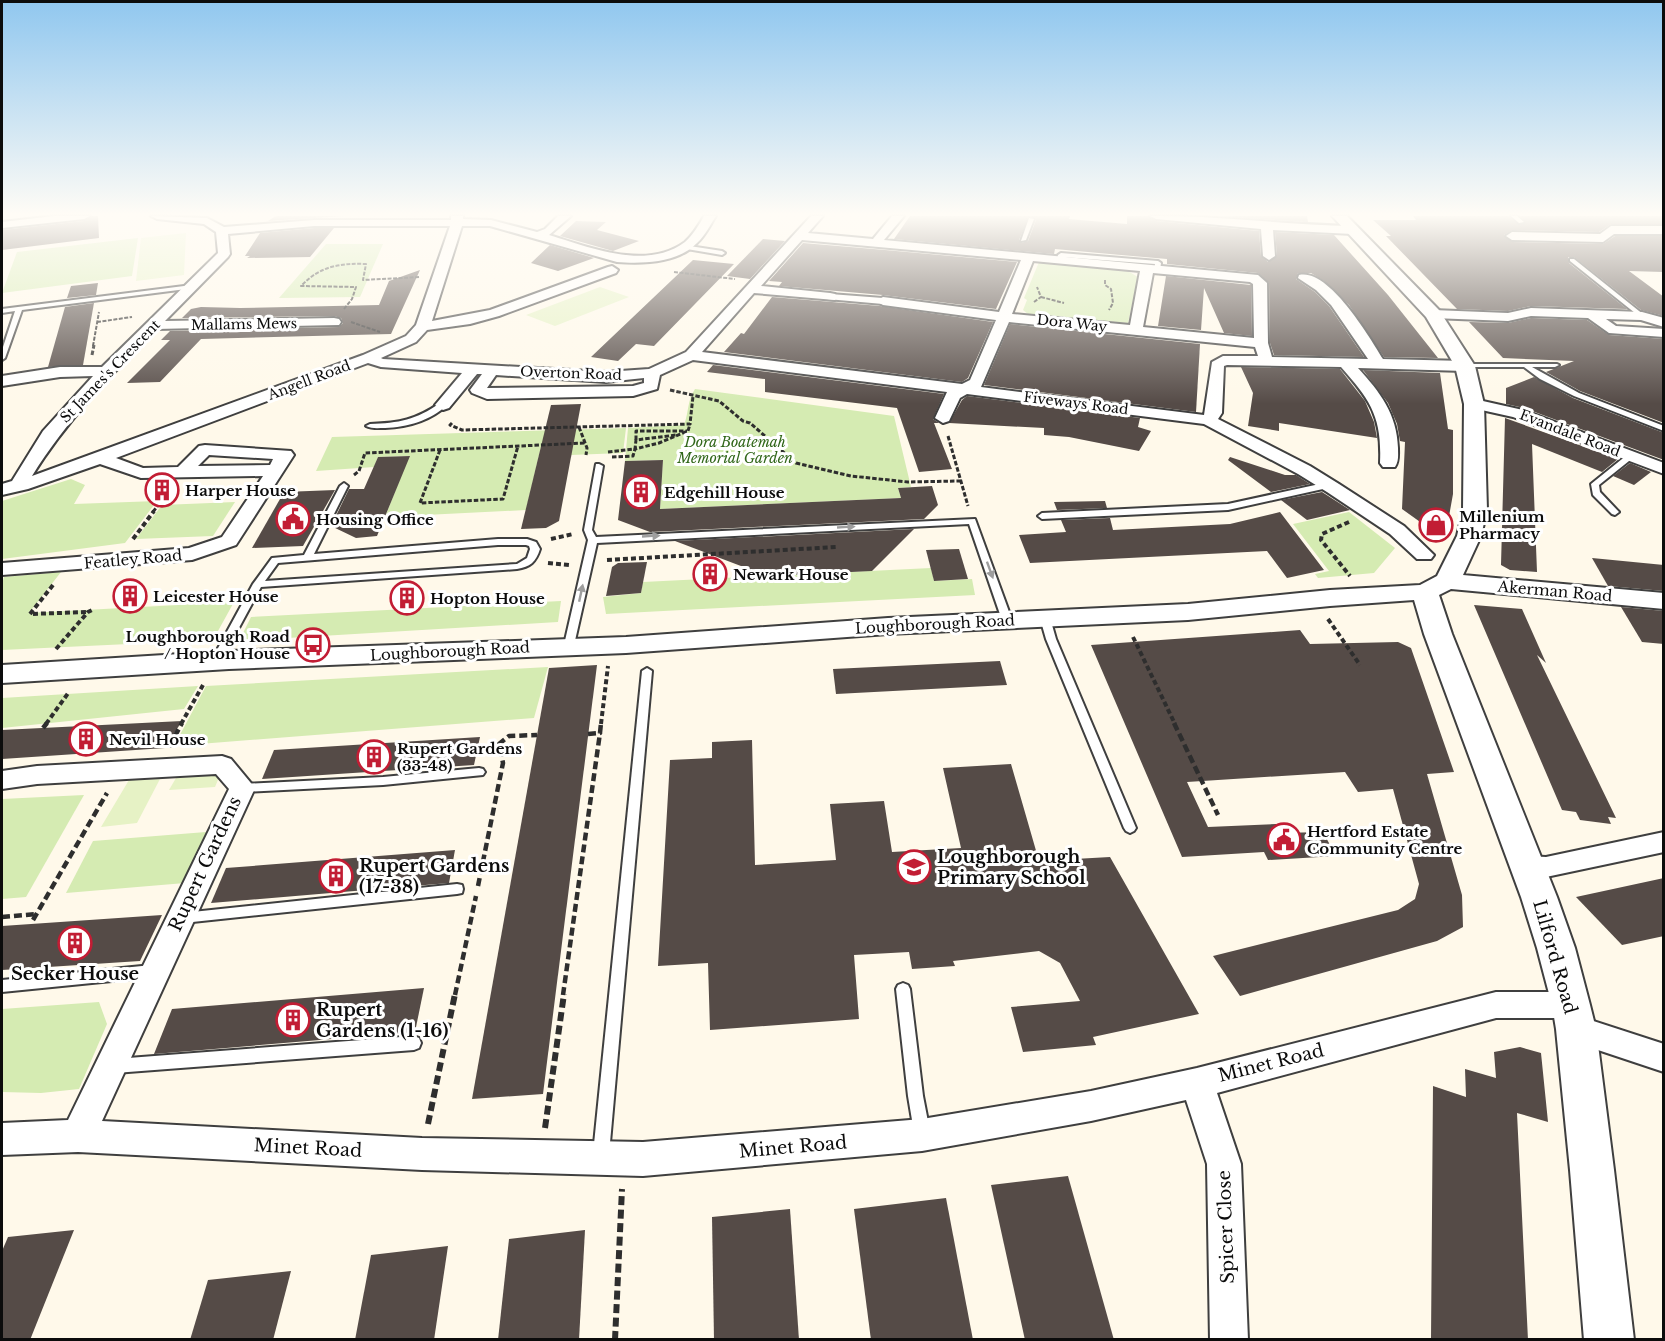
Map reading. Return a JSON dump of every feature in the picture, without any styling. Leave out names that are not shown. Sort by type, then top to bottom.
[{"type":"street","name":"St James's Crescent","points":[[22,485],[20,480],[49,435],[106,371],[201,279]]},
{"type":"street","points":[[418,332],[437,279]]},
{"type":"street","name":"Angell Road","points":[[2,490],[100,458],[368,358],[418,332],[472,321],[588,279]]},
{"type":"street","name":"Overton Road","points":[[368,358],[381,363],[652,380],[690,355],[762,279]]},
{"type":"street","points":[[943,418],[953,395],[977,383],[1007,313],[1015,279]]},
{"type":"street","points":[[1136,329],[1149,279]]},
{"type":"street","points":[[1254,279],[1260,283],[1262,343],[1266,360]]},
{"type":"street","points":[[1305,279],[1320,287],[1333,302],[1366,343],[1378,363]]},
{"type":"street","points":[[1399,279],[1433,314],[1458,352],[1465,366],[1474,404],[1475,510],[1469,537],[1436,586]]},
{"type":"street","points":[[756,285],[830,297],[883,301]]},
{"type":"street","name":"Dora Way","points":[[883,301],[1262,343]]},
{"type":"street","points":[[1433,314],[1508,317],[1531,312],[1592,314],[1642,316],[1664,323]]},
{"type":"street","points":[[1592,314],[1614,330],[1664,333]]},
{"type":"street","name":"Mallams Mews","points":[[154,325],[334,322]]},
{"type":"street","name":"Fiveways Road","points":[[690,355],[1208,420],[1329,485],[1397,530],[1424,555]]},
{"type":"street","points":[[1208,420],[1214,413],[1217,365],[1223,360],[1465,366]]},
{"type":"street","points":[[1345,363],[1374,395],[1388,421],[1389,463]]},
{"type":"street","points":[[443,405],[473,369]]},
{"type":"street","points":[[492,370],[478,390],[486,394],[633,391],[652,380]]},
{"type":"street","points":[[2,381],[60,372],[106,371]]},
{"type":"street","name":"Evandale Road","points":[[1474,404],[1517,413],[1664,469]]},
{"type":"street","name":"Featley Road","points":[[2,569],[192,554],[229,541],[285,455],[205,450],[183,472],[141,473],[100,458]]},
{"type":"street","name":"Akerman Road","points":[[1436,586],[1664,601]]},
{"type":"street","name":"Loughborough Road","points":[[2,674],[211,671],[569,645],[626,645],[1007,620],[1194,611],[1436,586]]},
{"type":"street","name":"Lilford Road","points":[[1436,586],[1438,634],[1556,948],[1573,1017],[1609,1340]]},
{"type":"street","name":"Rupert Gardens","points":[[2,780],[37,775],[222,765],[242,788],[78,1136]]},
{"type":"street","points":[[1526,866],[1546,867],[1664,842]]},
{"type":"street","name":"Minet Road","points":[[2,1139],[78,1136],[422,1154],[643,1160],[922,1135],[1091,1106],[1197,1083],[1496,1005],[1573,1017],[1664,1058]]},
{"type":"street","name":"Spicer Close","points":[[1197,1083],[1224,1164],[1229,1340]]},
{"type":"lane","points":[[1595,279],[1642,316]]},
{"type":"lane","points":[[2,311],[192,288]]},
{"type":"lane","points":[[2,358],[19,309]]},
{"type":"lane","points":[[1465,366],[1555,365]]},
{"type":"lane","points":[[1527,367],[1567,391],[1664,429]]},
{"type":"lane","points":[[370,426],[407,424],[430,415],[443,405]]},
{"type":"lane","points":[[1615,512],[1596,493],[1595,484],[1630,457]]},
{"type":"lane","points":[[569,645],[587,563],[599,462]]},
{"type":"lane","points":[[1042,516],[1228,507],[1329,485]]},
{"type":"lane","points":[[308,557],[344,486]]},
{"type":"lane","points":[[591,535],[972,521],[1007,620]]},
{"type":"lane","points":[[211,671],[258,584],[275,560],[498,543],[527,542],[533,544],[535,549],[533,557],[523,566],[258,584]]},
{"type":"lane","points":[[1045,618],[1051,639],[1130,828]]},
{"type":"lane","points":[[612,1158],[647,671]]},
{"type":"lane","points":[[242,788],[383,781],[479,772]]},
{"type":"lane","points":[[179,919],[457,889]]},
{"type":"lane","points":[[2,986],[155,970]]},
{"type":"lane","points":[[903,988],[914,1091],[922,1135]]},
{"type":"lane","points":[[111,1066],[414,1043]]},
{"type":"path","points":[[308,279],[301,286],[356,287],[352,299],[334,322]]},
{"type":"path","points":[[363,279],[392,279]]},
{"type":"path","points":[[713,279],[756,285]]},
{"type":"path","points":[[1105,279],[1105,285],[1112,289],[1113,303],[1108,311]]},
{"type":"path","points":[[1039,281],[1037,287],[1041,297]]},
{"type":"path","points":[[118,360],[91,361],[100,308],[127,296]]},
{"type":"path","points":[[1007,313],[1024,307],[1041,297],[1072,305]]},
{"type":"path","points":[[334,322],[350,321],[375,331],[418,332]]},
{"type":"path","points":[[652,380],[693,396],[719,401],[743,421],[750,423],[796,463],[851,476],[908,482],[961,481]]},
{"type":"path","points":[[478,390],[462,406],[450,425],[454,428],[475,430],[690,424]]},
{"type":"path","points":[[602,452],[635,449],[688,431],[693,396]]},
{"type":"path","points":[[943,418],[972,521]]},
{"type":"path","points":[[579,427],[585,443],[585,458],[599,462],[633,456],[637,426]]},
{"type":"path","points":[[636,431],[688,431]]},
{"type":"path","points":[[636,440],[682,434]]},
{"type":"path","points":[[344,486],[359,471],[365,453],[585,443]]},
{"type":"path","points":[[440,450],[420,503],[503,499],[518,446]]},
{"type":"path","points":[[586,453],[596,452]]},
{"type":"path","points":[[118,560],[162,501]]},
{"type":"path","points":[[1352,579],[1321,540],[1322,534],[1353,520]]},
{"type":"path","points":[[533,544],[591,535]]},
{"type":"path","points":[[529,562],[587,563],[837,547]]},
{"type":"path","points":[[69,564],[30,614],[88,612]]},
{"type":"path","points":[[51,654],[88,612],[94,609]]},
{"type":"path","points":[[1327,619],[1360,665]]},
{"type":"path","points":[[1130,631],[1218,815]]},
{"type":"path","points":[[542,1156],[609,660]]},
{"type":"path","points":[[157,768],[211,671]]},
{"type":"path","points":[[43,728],[71,688]]},
{"type":"path","points":[[588,734],[600,733]]},
{"type":"path","points":[[422,1154],[503,763],[499,744],[509,736],[537,735]]},
{"type":"path","points":[[33,920],[120,771]]},
{"type":"path","points":[[2,917],[37,914]]},
{"type":"path","points":[[612,1158],[615,1340]]},
{"type":"green space","points":[[7,279],[112,279],[2,293]]},
{"type":"green space","points":[[136,279],[155,279],[136,281]]},
{"type":"green space","points":[[296,279],[368,279],[360,297],[279,298]]},
{"type":"green space","points":[[1032,279],[1138,279],[1128,323],[1028,314],[1023,310],[1027,300],[1024,298]]},
{"type":"green space","points":[[600,287],[629,297],[555,326],[526,315]]},
{"type":"green space","name":"Dora Boatemah Memorial Garden","points":[[695,389],[894,416],[911,487],[898,488],[901,498],[660,509],[663,460],[625,461],[628,428],[684,425]]},
{"type":"green space","points":[[626,428],[623,453],[571,455],[572,446],[541,447],[526,510],[385,517],[409,456],[378,457],[374,467],[316,471],[332,437]]},
{"type":"green space","points":[[71,479],[85,485],[74,504],[157,501],[125,543],[2,559],[2,501]]},
{"type":"green space","points":[[235,502],[213,536],[136,539],[162,505]]},
{"type":"green space","points":[[1349,512],[1395,548],[1374,573],[1318,578],[1315,574],[1329,571],[1293,524]]},
{"type":"green space","points":[[931,568],[934,581],[972,579],[975,595],[606,614],[603,597],[641,593],[643,582]]},
{"type":"green space","points":[[61,572],[29,613],[234,602],[213,640],[2,650],[2,584],[4,577]]},
{"type":"green space","points":[[561,601],[558,622],[239,641],[251,617]]},
{"type":"green space","points":[[548,667],[534,718],[174,746],[206,686]]},
{"type":"green space","points":[[198,686],[184,709],[2,728],[2,698]]},
{"type":"green space","points":[[220,775],[215,787],[169,790],[176,778]]},
{"type":"green space","points":[[160,779],[137,823],[101,827],[129,780]]},
{"type":"green space","points":[[84,795],[26,897],[2,899],[2,799]]},
{"type":"green space","points":[[206,832],[185,883],[66,893],[93,841]]},
{"type":"green space","points":[[99,1002],[107,1024],[79,1089],[41,1093],[2,1092],[2,1009]]},
{"type":"building","points":[[396,279],[416,279],[391,334],[201,339],[160,382],[127,383],[170,340],[161,340],[170,331],[339,327],[343,323],[341,318],[334,316],[182,318],[191,309],[379,305],[389,281]]},
{"type":"building","points":[[673,279],[720,279],[654,346],[636,344],[618,361],[591,357]]},
{"type":"building","points":[[771,279],[1010,279],[996,309],[883,295],[779,286],[782,282],[769,281]]},
{"type":"building","points":[[1166,279],[1190,279],[1251,285],[1252,336],[1224,333],[1204,288],[1201,330],[1158,326]]},
{"type":"building","points":[[1264,279],[1296,279],[1315,292],[1329,306],[1364,357],[1274,355],[1270,343],[1269,283]]},
{"type":"building","points":[[1320,279],[1373,279],[1438,358],[1384,357],[1349,305]]},
{"type":"building","points":[[1427,279],[1589,279],[1627,309],[1531,306],[1508,311],[1457,309]]},
{"type":"building","points":[[1601,279],[1639,279],[1664,297],[1664,316],[1641,310]]},
{"type":"building","points":[[98,283],[96,295],[67,298],[71,286]]},
{"type":"building","points":[[772,297],[880,306],[993,322],[968,378],[962,382],[724,352],[741,333],[744,334]]},
{"type":"building","points":[[94,303],[83,365],[48,367],[65,307]]},
{"type":"building","points":[[1531,318],[1587,320],[1609,335],[1664,339],[1664,423],[1580,391],[1546,372],[1574,361],[1503,358],[1469,322],[1508,323]]},
{"type":"building","points":[[1010,324],[1200,344],[1196,412],[984,385]]},
{"type":"building","points":[[713,365],[944,394],[933,419],[939,423],[934,423],[952,469],[919,472],[897,408],[765,392],[765,379],[707,372]]},
{"type":"building","points":[[1241,367],[1340,369],[1365,401],[1374,422],[1377,438],[1279,423],[1279,431],[1248,426],[1253,393]]},
{"type":"building","points":[[1363,370],[1440,373],[1448,429],[1453,430],[1453,494],[1446,533],[1430,529],[1402,509],[1405,442],[1400,441],[1397,424],[1388,403]]},
{"type":"building","points":[[1534,377],[1573,398],[1664,433],[1664,460],[1524,408],[1506,404],[1506,388]]},
{"type":"building","points":[[967,396],[1140,418],[1138,427],[1151,431],[1139,451],[1069,437],[1044,435],[1044,428],[949,423],[962,400]]},
{"type":"building","points":[[581,404],[559,521],[546,528],[521,529],[551,405]]},
{"type":"building","points":[[1505,418],[1618,459],[1602,472],[1532,444],[1537,572],[1510,570],[1501,565]]},
{"type":"building","points":[[410,456],[377,536],[356,538],[331,526],[349,489],[364,489],[378,457]]},
{"type":"building","points":[[1230,457],[1285,475],[1296,475],[1310,484],[1271,492],[1228,460]]},
{"type":"building","name":"Edgehill House","points":[[663,460],[660,509],[901,498],[898,488],[932,486],[938,505],[924,519],[650,532],[618,520],[625,461]]},
{"type":"building","points":[[1630,463],[1651,472],[1634,485],[1613,476]]},
{"type":"building","name":"Housing Office","points":[[335,490],[303,546],[252,548],[284,492]]},
{"type":"building","points":[[1322,492],[1350,510],[1307,520],[1281,500]]},
{"type":"building","points":[[1105,501],[1107,508],[1057,510],[1054,502]]},
{"type":"building","points":[[1280,512],[1324,570],[1287,578],[1267,551],[1030,563],[1019,535],[1066,532],[1061,520],[1110,518],[1113,530],[1230,524]]},
{"type":"building","points":[[914,529],[872,571],[767,576],[675,541]]},
{"type":"building","points":[[959,549],[968,579],[934,581],[926,550]]},
{"type":"building","points":[[1592,558],[1664,565],[1664,591],[1608,586]]},
{"type":"building","points":[[647,562],[641,593],[606,596],[612,567],[618,563]]},
{"type":"building","points":[[1474,605],[1522,609],[1546,663],[1537,655],[1616,818],[1608,817],[1611,824],[1580,820],[1576,812],[1562,810]]},
{"type":"building","points":[[1621,607],[1664,611],[1664,644],[1642,642]]},
{"type":"building","points":[[1300,630],[1310,644],[1398,642],[1411,648],[1454,772],[1427,774],[1462,895],[1463,927],[1437,941],[1240,996],[1213,956],[1398,910],[1415,899],[1419,884],[1393,789],[1358,792],[1345,772],[1187,782],[1208,827],[1276,824],[1281,833],[1323,832],[1336,856],[1268,860],[1264,852],[1182,857],[1091,645]]},
{"type":"building","points":[[1000,661],[1007,685],[836,694],[833,669]]},
{"type":"building","points":[[597,665],[543,1094],[472,1099],[549,668]]},
{"type":"building","name":"Nevil House","points":[[182,721],[165,748],[2,759],[2,730]]},
{"type":"building","name":"Rupert Gardens (33-48)","points":[[480,737],[474,765],[262,779],[274,750]]},
{"type":"building","points":[[752,740],[755,865],[836,860],[830,804],[884,801],[892,852],[961,848],[943,768],[1011,764],[1039,861],[1110,857],[1199,1014],[1093,1037],[1096,1045],[1023,1052],[1011,1007],[1080,1001],[1060,963],[1039,951],[953,961],[955,966],[912,969],[909,952],[854,955],[859,1019],[710,1030],[708,963],[658,966],[670,760],[712,758],[712,742]]},
{"type":"building","name":"Rupert Gardens (17-38)","points":[[455,850],[449,883],[211,903],[226,868]]},
{"type":"building","points":[[1664,878],[1664,936],[1622,945],[1576,897]]},
{"type":"building","name":"Secker House","points":[[162,915],[140,961],[2,970],[2,926]]},
{"type":"building","name":"Rupert Gardens (1-16)","points":[[424,988],[415,1032],[154,1054],[172,1009]]},
{"type":"building","points":[[1520,1047],[1541,1053],[1548,1122],[1517,1113],[1528,1340],[1431,1340],[1433,1086],[1466,1097],[1465,1069],[1496,1078],[1494,1052]]},
{"type":"building","points":[[1068,1176],[1114,1340],[1025,1340],[991,1185]]},
{"type":"building","points":[[946,1198],[973,1340],[871,1340],[854,1209]]},
{"type":"building","points":[[790,1209],[799,1340],[714,1340],[712,1217]]},
{"type":"building","points":[[74,1230],[30,1340],[2,1340],[2,1251],[8,1237]]},
{"type":"building","points":[[585,1230],[579,1340],[498,1340],[509,1239]]},
{"type":"building","points":[[448,1246],[434,1340],[355,1340],[371,1255]]},
{"type":"building","points":[[291,1271],[273,1340],[190,1340],[208,1280]]},
{"type":"place","name":"Harper House","points":[[162,490]]},
{"type":"place","name":"Edgehill House","points":[[641,492]]},
{"type":"place","name":"Housing Office","points":[[293,519]]},
{"type":"place","name":"Millenium Pharmacy","points":[[1436,525]]},
{"type":"place","name":"Newark House","points":[[710,574]]},
{"type":"place","name":"Leicester House","points":[[130,596]]},
{"type":"place","name":"Hopton House","points":[[407,598]]},
{"type":"place","name":"Loughborough Road / Hopton House","points":[[313,645]]},
{"type":"place","name":"Nevil House","points":[[86,739]]},
{"type":"place","name":"Rupert Gardens (33-48)","points":[[374,757]]},
{"type":"place","name":"Hertford Estate Community Centre","points":[[1284,840]]},
{"type":"place","name":"Loughborough Primary School","points":[[914,867]]},
{"type":"place","name":"Rupert Gardens (17-38)","points":[[336,876]]},
{"type":"place","name":"Secker House","points":[[75,943]]},
{"type":"place","name":"Rupert Gardens (1-16)","points":[[293,1020]]}]
